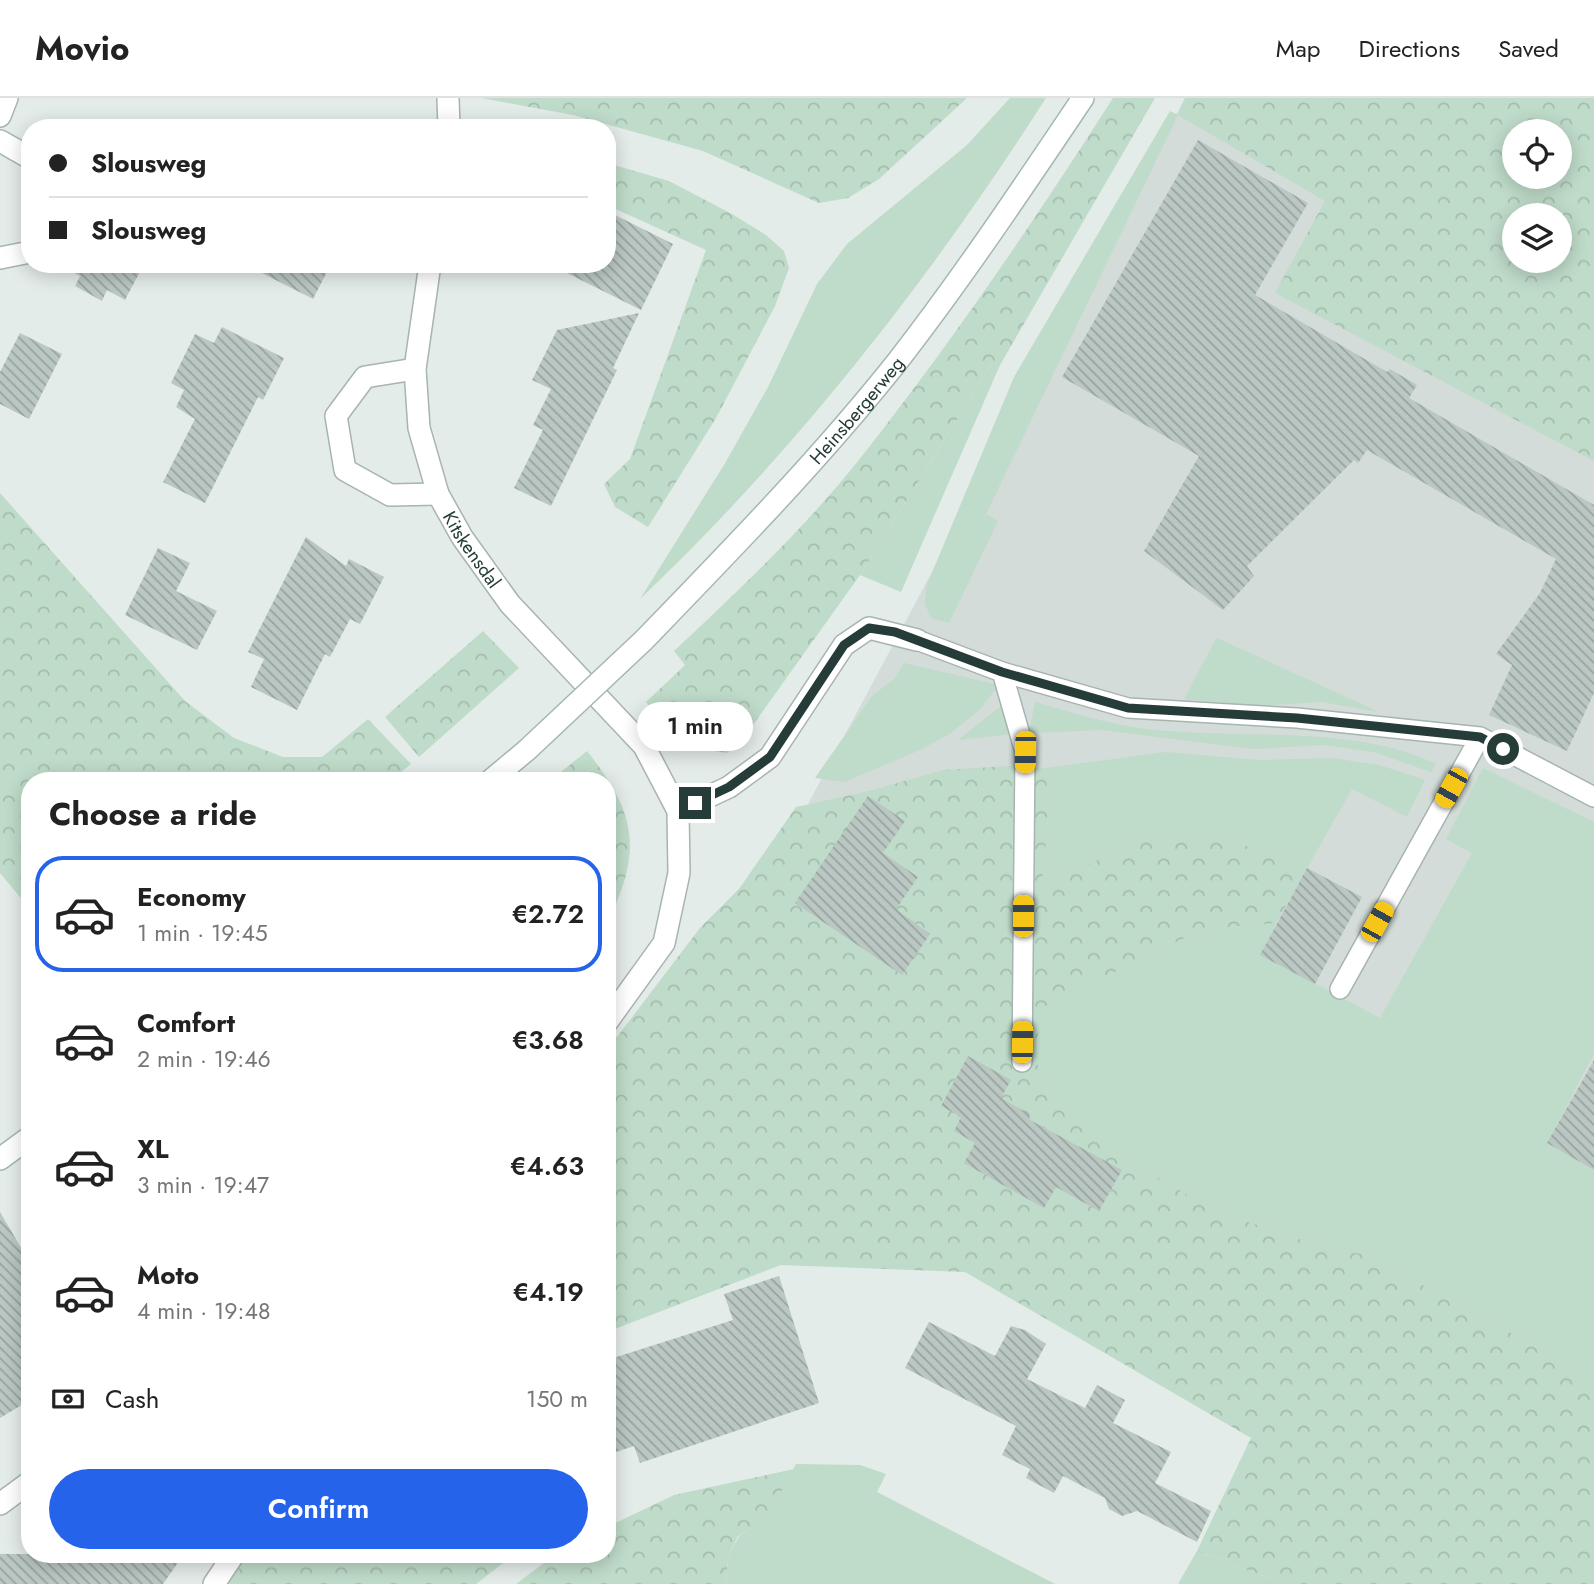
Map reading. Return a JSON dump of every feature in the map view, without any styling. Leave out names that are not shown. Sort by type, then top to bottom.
[{"type":"street","points":[[0,116],[7,98]]},
{"type":"street","points":[[448,98],[449,119]]},
{"type":"street","name":"Heinsbergerweg","points":[[501,772],[645,640],[755,525],[896,363],[995,229],[1083,98]]},
{"type":"street","points":[[0,141],[21,154]]},
{"type":"street","points":[[0,258],[21,254]]},
{"type":"street","name":"Kitskensdal","points":[[429,273],[415,369],[419,428],[438,494],[463,537],[510,604],[644,746],[678,811]]},
{"type":"street","name":"Kitskensdal","points":[[415,369],[365,377],[337,416],[345,470],[390,495],[438,494]]},
{"type":"street","points":[[616,1010],[664,943],[679,873],[678,811],[729,787],[770,757],[844,645],[869,628],[895,632],[917,640]]},
{"type":"street","points":[[0,1159],[21,1144]]},
{"type":"street","points":[[0,1504],[21,1489]]},
{"type":"street","points":[[214,1584],[228,1563]]},
{"type":"lane","points":[[917,640],[1002,672],[1128,708],[1297,718],[1480,737],[1594,797]]},
{"type":"lane","points":[[1002,672],[1025,752],[1022,1062]]},
{"type":"lane","points":[[1340,989],[1480,737]]},
{"type":"shaded area","points":[[1185,98],[1241,98],[1594,362],[1594,1398],[706,995]]},
{"type":"green space","points":[[481,98],[967,98],[879,179],[848,198],[819,203],[703,151],[616,127],[616,119],[587,119]]},
{"type":"green space","points":[[1010,98],[1046,98],[956,232],[908,297],[858,361],[753,484],[640,599],[724,465],[768,387],[817,284],[847,244],[967,145]]},
{"type":"green space","points":[[1113,98],[1155,98],[1000,365],[991,365],[860,575],[745,736],[727,753],[699,747],[680,738],[646,702],[685,665],[674,651],[795,533],[862,456],[992,280]]},
{"type":"green space","points":[[1185,98],[1594,98],[1594,461],[1275,293],[1325,201],[1178,115]]},
{"type":"green space","points":[[1170,111],[1178,115],[986,514],[998,521],[949,623],[931,618],[925,604],[926,587],[1014,377]]},
{"type":"green space","points":[[616,166],[669,181],[732,214],[766,235],[784,251],[789,268],[775,306],[716,418],[648,527],[615,507],[604,484],[630,459],[706,250],[616,209]]},
{"type":"green space","points":[[991,365],[1000,365],[901,592],[860,575]]},
{"type":"green space","points":[[0,493],[185,701],[234,738],[283,757],[322,757],[368,719],[411,764],[401,772],[21,772],[21,898],[0,873]]},
{"type":"green space","points":[[483,631],[519,668],[419,757],[385,717]]},
{"type":"green space","points":[[1217,637],[1379,712],[1322,702],[1255,706],[1184,699]]},
{"type":"green space","points":[[904,663],[999,685],[979,710],[951,733],[920,750],[844,782],[815,778],[872,696],[894,679]]},
{"type":"green space","points":[[1006,702],[1012,734],[958,740]]},
{"type":"green space","points":[[1035,702],[1109,722],[1155,730],[1336,738],[1405,752],[1436,764],[1431,772],[1374,752],[1323,745],[1253,749],[1102,730],[1029,733]]},
{"type":"green space","points":[[587,751],[603,772],[561,772]]},
{"type":"green space","points":[[1166,752],[1259,760],[1332,758],[1379,765],[1425,780],[1407,817],[1352,789],[1307,868],[1216,835],[1141,840],[1042,886],[1048,817],[1046,768]]},
{"type":"green space","points":[[1009,766],[1046,768],[1048,817],[1042,886],[1141,840],[1216,835],[1307,868],[1276,923],[1203,929],[1039,1009],[1037,1064],[1069,1115],[1106,1147],[1213,1210],[1319,1246],[1367,1255],[1594,1378],[1594,1584],[1284,1584],[1197,1551],[1251,1438],[965,1272],[781,1265],[616,1329],[616,1038],[700,928],[739,889],[796,807],[873,790],[943,770]]},
{"type":"green space","points":[[1483,768],[1594,822],[1594,1054],[1547,1143],[1594,1170],[1594,1378],[1367,1255],[1319,1246],[1213,1210],[1106,1147],[1069,1115],[1037,1064],[1038,1009],[1203,929],[1276,923],[1261,955],[1380,1018],[1472,853],[1446,839]]},
{"type":"green space","points":[[616,793],[629,834],[626,875],[616,903]]},
{"type":"green space","points":[[796,1464],[860,1465],[886,1474],[877,1492],[1055,1584],[726,1584],[728,1557],[739,1536],[765,1519]]},
{"type":"green space","points":[[794,1469],[765,1520],[738,1536],[728,1557],[726,1584],[516,1584],[544,1563],[616,1563],[616,1523],[674,1495]]},
{"type":"green space","points":[[1197,1551],[1284,1584],[1178,1584]]},
{"type":"green space","points":[[238,1563],[503,1563],[476,1584],[224,1584]]},
{"type":"building","points":[[1198,140],[1308,203],[1255,295],[1387,372],[1390,369],[1417,385],[1409,398],[1594,505],[1594,693],[1567,751],[1489,715],[1512,665],[1496,654],[1540,593],[1556,559],[1367,450],[1358,463],[1354,460],[1247,566],[1254,576],[1223,610],[1144,551],[1199,456],[1062,377]]},
{"type":"building","points":[[616,216],[673,244],[641,310],[567,273],[616,273]]},
{"type":"building","points":[[74,273],[139,273],[125,300],[107,290],[102,301],[75,286],[80,276]]},
{"type":"building","points":[[262,273],[326,273],[313,299]]},
{"type":"building","points":[[639,313],[613,368],[617,370],[551,506],[514,488],[543,430],[533,425],[551,389],[532,380],[557,330]]},
{"type":"building","points":[[222,327],[284,358],[263,400],[258,397],[205,503],[163,482],[195,419],[176,407],[184,390],[171,383],[195,334],[214,343]]},
{"type":"building","points":[[20,333],[62,354],[29,419],[0,404],[0,372]]},
{"type":"building","points":[[306,537],[346,566],[349,559],[384,577],[360,624],[350,619],[330,657],[325,654],[297,710],[251,687],[264,659],[248,652]]},
{"type":"building","points":[[158,548],[190,563],[176,591],[217,611],[197,650],[125,615]]},
{"type":"building","points":[[868,796],[905,821],[883,853],[918,877],[896,909],[930,934],[902,975],[795,903]]},
{"type":"building","points":[[1307,868],[1362,897],[1315,984],[1260,955]]},
{"type":"building","points":[[968,1056],[1011,1080],[1001,1098],[1029,1114],[1030,1120],[1122,1170],[1099,1211],[1056,1187],[1044,1208],[964,1163],[975,1143],[954,1131],[961,1117],[941,1106]]},
{"type":"building","points":[[1594,1060],[1594,1170],[1547,1143]]},
{"type":"building","points":[[0,1212],[21,1248],[21,1405],[0,1418]]},
{"type":"building","points":[[779,1276],[819,1403],[640,1463],[634,1446],[616,1452],[616,1357],[733,1320],[724,1294]]},
{"type":"building","points":[[929,1322],[995,1356],[1011,1326],[1025,1330],[1046,1344],[1027,1379],[1085,1408],[1097,1385],[1125,1400],[1113,1423],[1171,1452],[1155,1483],[1211,1511],[1197,1542],[1137,1511],[1122,1516],[1109,1509],[1105,1498],[1063,1476],[1054,1493],[1026,1478],[1030,1469],[1002,1455],[1016,1426],[905,1368]]},
{"type":"building","points":[[0,1554],[21,1554],[21,1563],[178,1563],[163,1584],[0,1584]]},
{"type":"route","points":[[695,803],[729,787],[770,757],[844,645],[869,628],[895,632],[1002,672],[1128,708],[1297,718],[1480,737],[1503,749]]}]
